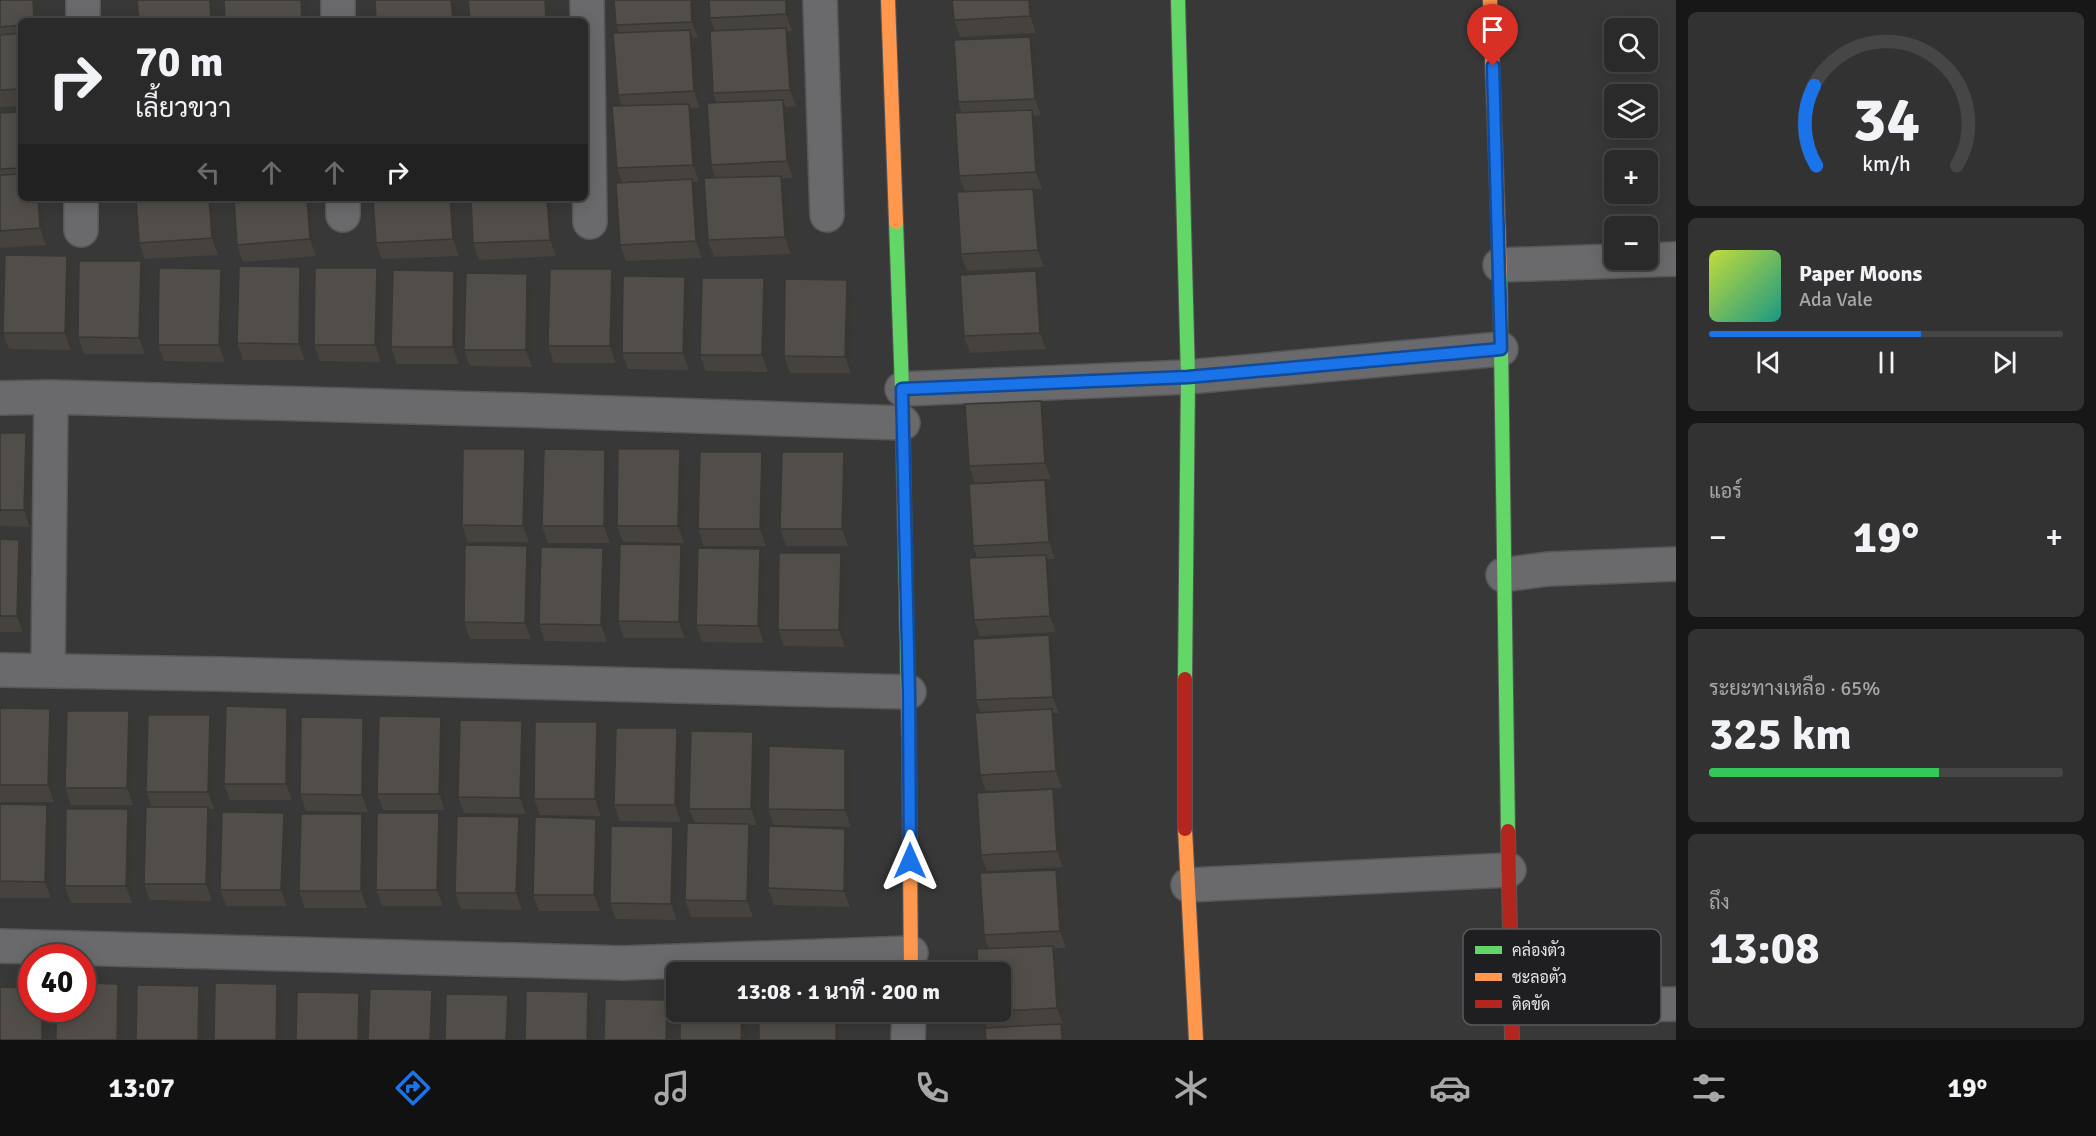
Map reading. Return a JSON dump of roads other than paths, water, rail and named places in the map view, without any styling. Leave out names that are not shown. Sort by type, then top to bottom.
[{"type":"street","points":[[83,0],[83,18]]},
{"type":"street","points":[[338,0],[338,18]]},
{"type":"street","points":[[587,0],[587,18]]},
{"type":"street","points":[[820,0],[827,215]]},
{"type":"street","points":[[888,0],[903,423],[909,692],[911,962]]},
{"type":"street","points":[[1178,0],[1188,377],[1184,799],[1196,1040]]},
{"type":"street","points":[[1490,0],[1500,265],[1510,929]]},
{"type":"street","points":[[588,74],[590,222]]},
{"type":"street","points":[[81,201],[81,230]]},
{"type":"street","points":[[1500,265],[1676,259]]},
{"type":"street","points":[[902,389],[1188,377],[1501,349]]},
{"type":"street","points":[[0,398],[51,397],[522,410],[903,423]]},
{"type":"street","points":[[48,671],[51,397]]},
{"type":"street","points":[[1503,575],[1548,569],[1676,564]]},
{"type":"street","points":[[0,670],[909,692]]},
{"type":"street","points":[[1188,885],[1509,870]]},
{"type":"street","points":[[0,946],[666,963]]},
{"type":"street","points":[[1661,1004],[1676,1004]]},
{"type":"street","points":[[908,1040],[909,1022]]},
{"type":"street","points":[[1512,1025],[1512,1040]]}]
